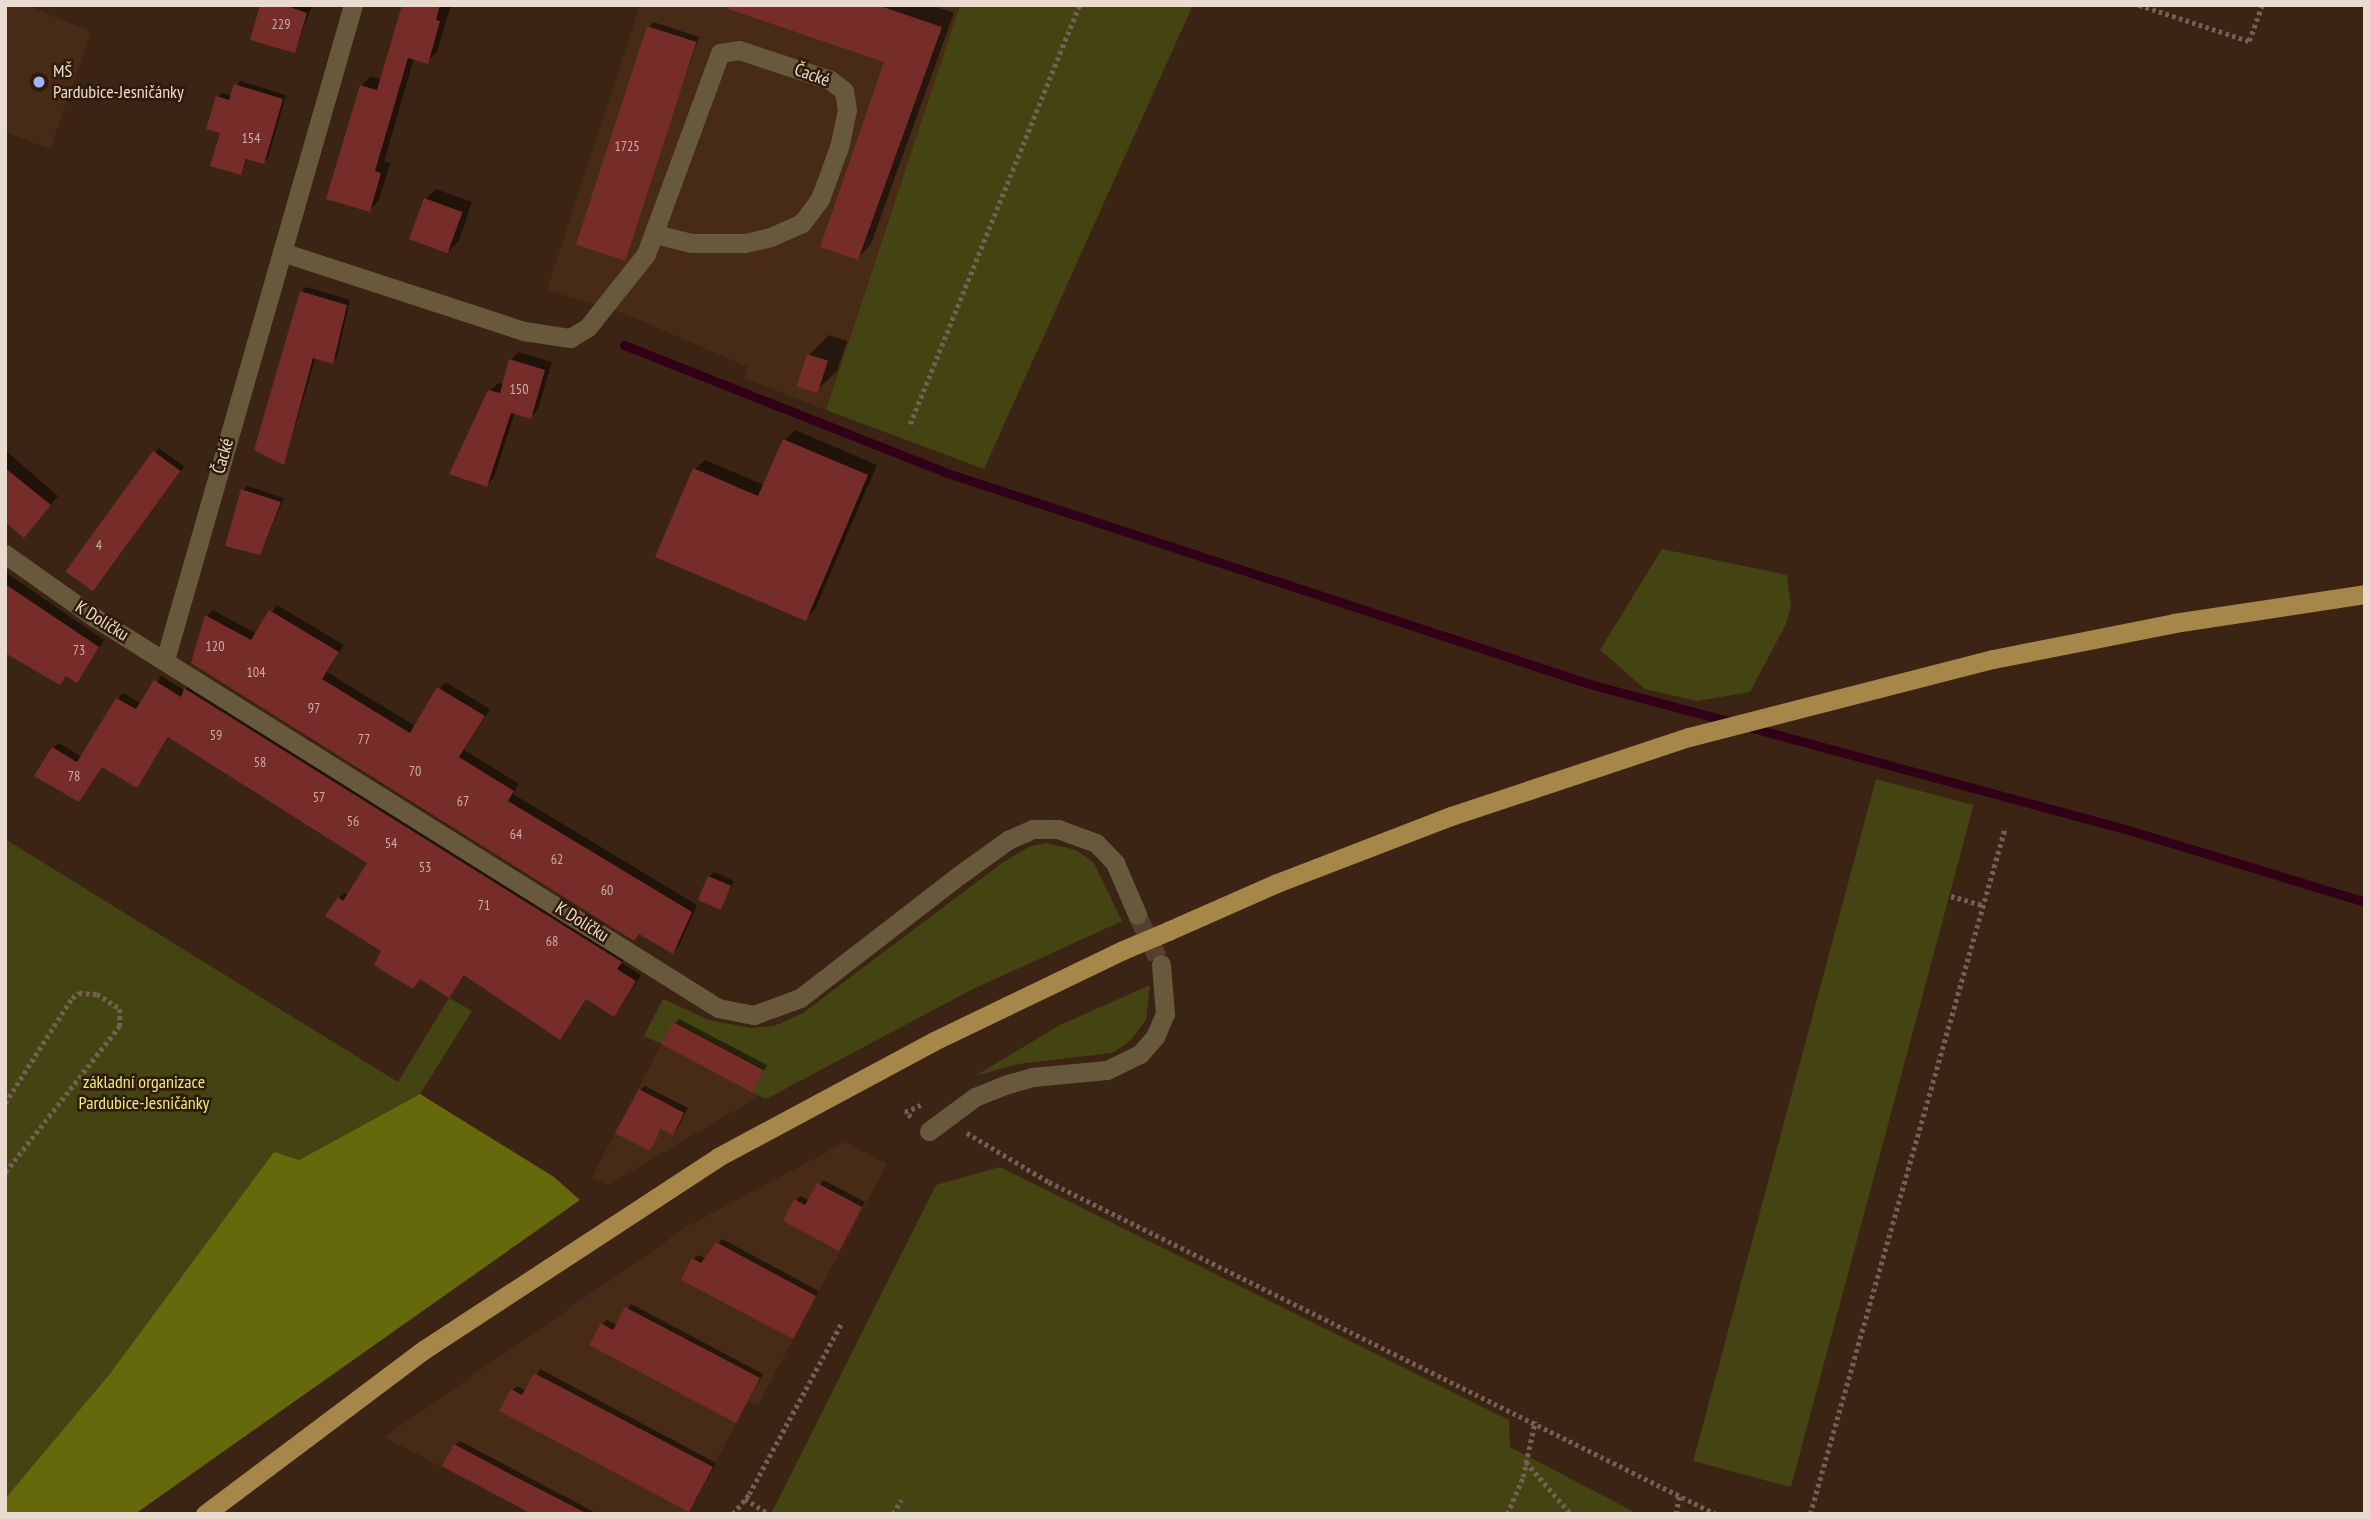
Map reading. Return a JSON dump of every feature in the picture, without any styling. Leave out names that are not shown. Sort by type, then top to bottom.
[{"type":"main road","points":[[205,1514],[425,1349],[718,1157],[934,1041],[1124,950],[1278,883],[1451,816],[1689,737],[1776,713],[2095,638],[2365,594]]},
{"type":"street","name":"Čacké","points":[[165,660],[353,5]]},
{"type":"street","name":"Čacké","points":[[282,252],[363,281],[560,338],[587,327],[635,271],[655,234],[720,53],[739,50],[830,80],[844,92],[847,110],[839,147],[820,199],[802,223],[771,237],[744,243],[691,243],[655,234]]},
{"type":"street","name":"K Dolíčku","points":[[5,554],[64,597],[718,1008],[736,1014],[780,1009],[800,998],[958,876],[1033,828],[1058,828],[1096,843],[1115,863],[1137,914]]},
{"type":"street","points":[[935,1124],[1007,1084],[1032,1077],[1107,1070],[1140,1054],[1156,1037],[1165,1013],[1161,964]]},
{"type":"path","points":[[910,424],[1079,5]]},
{"type":"path","points":[[2139,5],[2249,41],[2262,5]]},
{"type":"path","points":[[1810,1514],[2005,828]]},
{"type":"path","points":[[1951,896],[1983,905]]},
{"type":"path","points":[[5,1103],[79,993],[97,993],[120,1009],[120,1026],[5,1173]]},
{"type":"path","points":[[935,1124],[1535,1420],[1716,1514]]},
{"type":"path","points":[[733,1514],[745,1499],[842,1322]]},
{"type":"path","points":[[1507,1514],[1526,1462],[1535,1420]]},
{"type":"path","points":[[1526,1462],[1571,1514]]},
{"type":"path","points":[[1676,1514],[1679,1494]]},
{"type":"path","points":[[745,1499],[769,1514]]},
{"type":"path","points":[[893,1514],[901,1500]]},
{"type":"shaded area","name":"MŠ Pardubice-Jesničánky","points":[[5,5],[27,5],[91,32],[50,149],[5,132]]},
{"type":"shaded area","points":[[640,5],[960,5],[826,410],[744,378],[748,367],[628,315],[547,290]]},
{"type":"shaded area","points":[[673,1022],[785,1081],[608,1185],[592,1177]]},
{"type":"shaded area","points":[[420,1094],[554,1177],[580,1200],[135,1514],[5,1514],[5,1499],[109,1375],[274,1152],[299,1160]]},
{"type":"shaded area","points":[[845,1142],[887,1164],[758,1405],[748,1401],[688,1514],[532,1514],[384,1437],[688,1226]]},
{"type":"green space","points":[[960,5],[1193,5],[984,469],[826,410]]},
{"type":"green space","points":[[1662,549],[1787,575],[1791,607],[1786,624],[1750,692],[1697,701],[1645,689],[1600,650]]},
{"type":"green space","points":[[1876,779],[1974,805],[1791,1487],[1693,1461]]},
{"type":"green space","name":"základní organizace Pardubice-Jesničánky","points":[[5,839],[398,1082],[449,998],[472,1011],[420,1094],[299,1160],[5,1499]]},
{"type":"green space","points":[[1046,843],[1076,850],[1094,863],[1122,921],[971,990],[766,1099],[752,1092],[763,1069],[674,1022],[662,1044],[644,1036],[663,999],[709,1020],[751,1028],[774,1026],[803,1013],[1002,863],[1031,846]]},
{"type":"green space","points":[[1150,985],[1146,1020],[1130,1041],[1112,1053],[1018,1064],[975,1076],[1060,1025]]},
{"type":"green space","points":[[1000,1167],[1509,1420],[1510,1447],[1638,1514],[771,1514],[936,1185]]},
{"type":"building","points":[[260,5],[284,5],[307,13],[295,53],[250,40]]},
{"type":"building","points":[[402,5],[440,5],[436,20],[440,21],[428,64],[408,58],[375,171],[381,173],[370,212],[326,199],[360,85],[377,90]]},
{"type":"building","points":[[729,5],[877,5],[942,27],[858,260],[820,247],[884,62],[728,9]]},
{"type":"building","points":[[647,26],[696,42],[625,261],[576,245]]},
{"type":"building","points":[[234,84],[283,99],[264,164],[246,159],[241,175],[210,166],[220,133],[206,129],[216,96],[229,100]]},
{"type":"building","points":[[424,198],[463,212],[447,253],[409,239]]},
{"type":"building","points":[[300,291],[347,305],[333,364],[313,358],[284,465],[254,450]]},
{"type":"building","points":[[807,354],[828,361],[817,393],[796,386]]},
{"type":"building","points":[[509,359],[545,370],[531,419],[511,413],[487,487],[449,474],[488,390],[500,393]]},
{"type":"building","points":[[783,439],[868,475],[806,621],[655,557],[693,468],[758,496]]},
{"type":"building","points":[[153,451],[181,471],[93,592],[65,572]]},
{"type":"building","points":[[5,468],[51,505],[24,538],[5,522]]},
{"type":"building","points":[[241,489],[281,502],[260,555],[225,546]]},
{"type":"building","points":[[5,584],[99,647],[77,683],[66,676],[60,685],[5,653]]},
{"type":"building","points":[[269,610],[339,652],[322,679],[410,733],[437,687],[485,716],[459,757],[514,791],[508,801],[692,912],[673,954],[639,934],[634,941],[191,663],[205,615],[251,640]]},
{"type":"building","points":[[154,680],[181,697],[184,688],[622,962],[617,969],[636,981],[614,1017],[586,999],[560,1040],[464,975],[449,998],[420,979],[413,989],[391,976],[374,965],[381,951],[325,916],[338,897],[343,901],[367,863],[168,737],[137,788],[102,767],[79,802],[34,776],[52,747],[77,762],[116,698],[136,709]]},
{"type":"building","points":[[708,876],[731,886],[721,910],[698,900]]},
{"type":"building","points":[[673,1022],[764,1070],[752,1092],[661,1044]]},
{"type":"building","points":[[639,1089],[684,1113],[673,1135],[661,1129],[650,1151],[615,1133]]},
{"type":"building","points":[[817,1183],[862,1207],[839,1251],[783,1221],[794,1199],[805,1205]]},
{"type":"building","points":[[716,1242],[816,1296],[793,1339],[681,1280],[692,1258],[701,1263]]},
{"type":"building","points":[[625,1307],[760,1378],[736,1423],[589,1345],[601,1323],[613,1330]]},
{"type":"building","points":[[534,1373],[713,1467],[689,1512],[499,1411],[511,1389],[522,1395]]},
{"type":"building","points":[[454,1444],[588,1514],[532,1514],[442,1466]]},
{"type":"waterway","points":[[624,345],[944,472],[1593,685],[1732,722]]},
{"type":"waterway","points":[[1749,727],[2122,828],[2365,902]]},
{"type":"tunnel","points":[[1137,914],[1161,964]]},
{"type":"place","name":"MŠ Pardubice-Jesničánky","points":[[39,82]]}]
